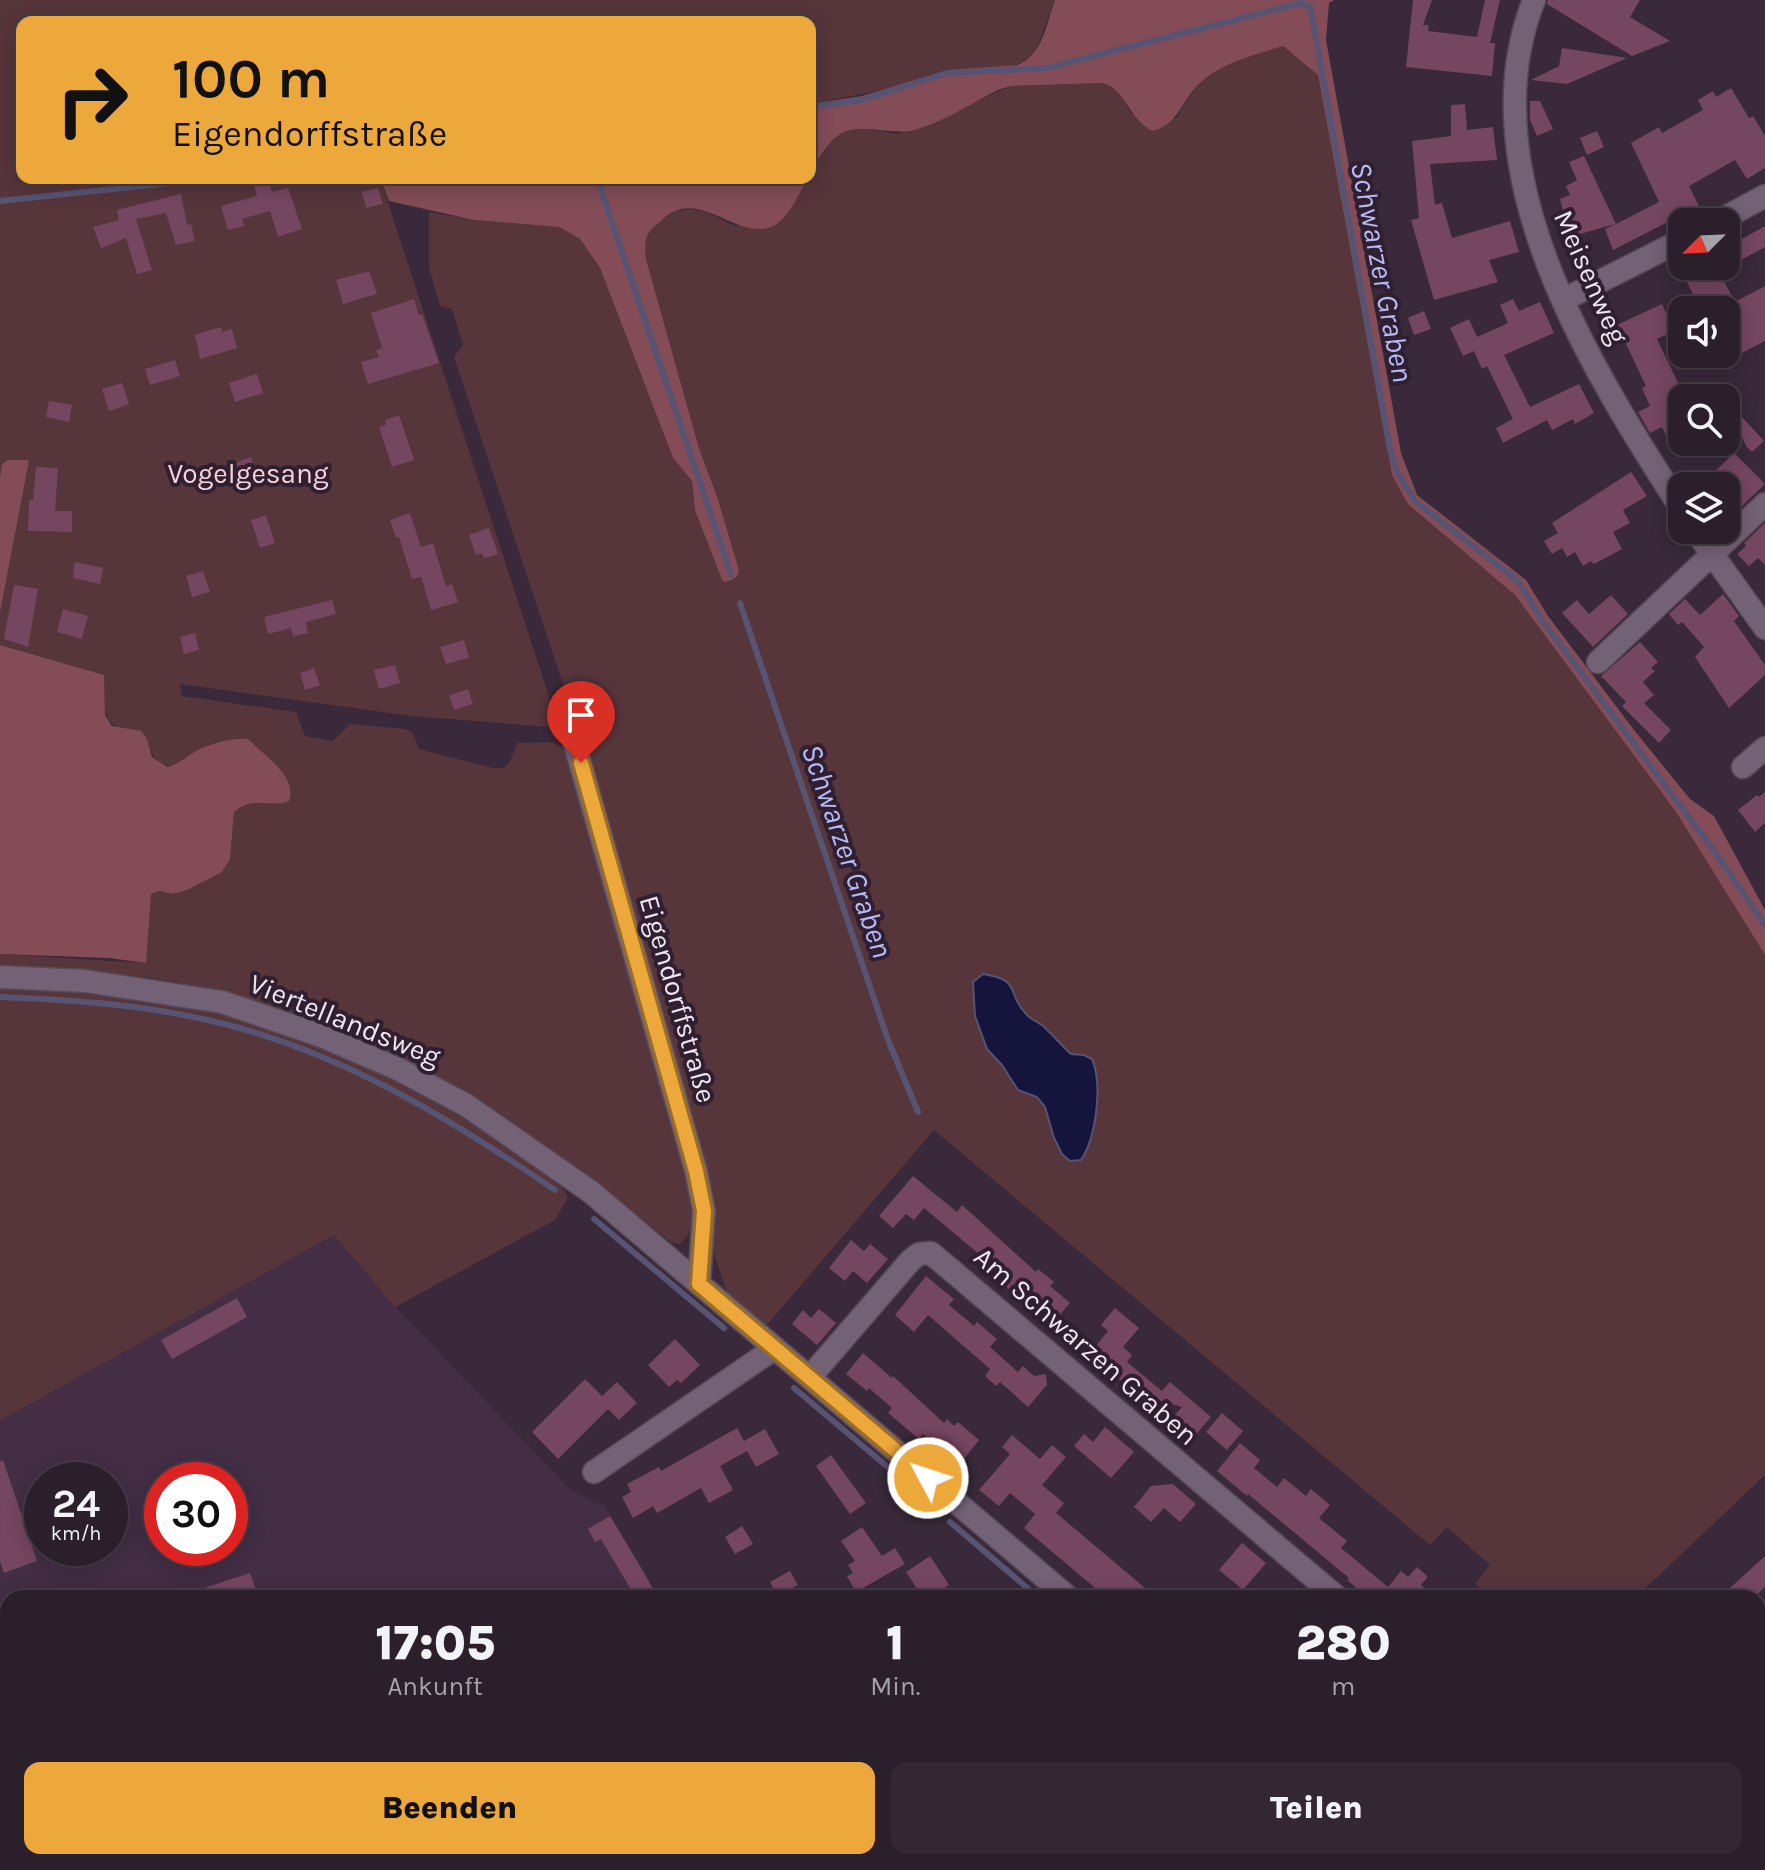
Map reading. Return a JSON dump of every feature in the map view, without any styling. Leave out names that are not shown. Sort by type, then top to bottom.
[{"type":"street","name":"Meisenweg","points":[[1534,0],[1525,26],[1516,76],[1517,133],[1527,203],[1541,248],[1563,300],[1622,412],[1668,487]]},
{"type":"street","points":[[1740,210],[1765,196]]},
{"type":"street","points":[[1563,300],[1668,247]]},
{"type":"street","points":[[1598,662],[1765,504]]},
{"type":"street","points":[[1705,544],[1765,628]]},
{"type":"street","name":"Eigendorffstraße","points":[[572,734],[696,1171],[704,1211],[699,1284]]},
{"type":"street","points":[[1743,767],[1765,748]]},
{"type":"street","name":"Viertellandsweg","points":[[0,977],[85,981],[222,1002],[319,1035],[398,1069],[466,1105],[572,1178],[699,1284]]},
{"type":"street","name":"Am Schwarzen Graben","points":[[810,1377],[911,1260],[919,1254],[931,1253],[1329,1590]]},
{"type":"street","points":[[699,1284],[1060,1590]]},
{"type":"street","points":[[594,1472],[775,1348]]},
{"type":"shaded area","points":[[1055,0],[1334,0],[1329,3],[1326,40],[1401,453],[1417,495],[1526,580],[1548,616],[1634,730],[1690,799],[1714,816],[1765,910],[1765,955],[1676,812],[1515,595],[1408,504],[1392,475],[1318,75],[1283,46],[1240,60],[1219,69],[1201,82],[1175,117],[1153,131],[1138,120],[1117,92],[1103,83],[1011,86],[918,129],[849,130],[830,143],[816,164],[816,103],[862,96],[948,70],[1017,65],[1032,55],[1046,28]]},
{"type":"shaded area","points":[[382,184],[805,184],[788,213],[771,227],[746,227],[711,213],[687,208],[665,217],[651,229],[646,242],[646,259],[699,448],[739,570],[735,578],[725,582],[722,580],[695,510],[692,481],[673,458],[600,268],[580,239],[559,227],[474,220],[389,201]]},
{"type":"shaded area","points":[[7,460],[29,460],[0,613],[0,477],[2,465]]},
{"type":"shaded area","points":[[0,645],[104,675],[105,715],[112,726],[141,731],[147,739],[152,757],[167,767],[208,746],[228,740],[248,739],[278,767],[289,783],[289,801],[250,804],[234,812],[230,859],[222,872],[187,890],[173,894],[160,891],[151,894],[146,963],[109,958],[0,954]]},
{"type":"shaded area","points":[[983,974],[1009,984],[1027,1015],[1071,1054],[1092,1059],[1097,1082],[1096,1111],[1091,1138],[1081,1160],[1070,1161],[1062,1154],[1045,1107],[1037,1097],[1018,1090],[987,1049],[975,1016],[973,982]]},
{"type":"shaded area","points":[[334,1235],[407,1319],[573,1492],[605,1506],[655,1590],[0,1590],[0,1421]]},
{"type":"green space","name":"Vogelgesang","points":[[0,0],[1055,0],[1035,53],[1028,62],[816,103],[816,16],[16,16],[16,184],[382,184],[555,715],[550,727],[411,716],[180,684],[182,696],[296,712],[305,736],[333,741],[350,724],[406,729],[413,733],[419,749],[493,768],[503,768],[510,762],[517,743],[552,742],[565,749],[690,1189],[691,1227],[679,1244],[671,1242],[560,1156],[503,1117],[443,1080],[380,1049],[266,1005],[199,986],[114,974],[0,968],[0,954],[145,963],[150,894],[160,891],[173,894],[230,859],[234,812],[256,803],[281,804],[199,750],[173,765],[161,764],[147,739],[121,729],[108,719],[104,675],[0,645],[0,613],[28,460],[7,460],[0,477]]},
{"type":"green space","points":[[1283,46],[1318,75],[1392,475],[1515,595],[1676,812],[1765,955],[1765,1475],[1643,1590],[1482,1590],[1475,1584],[1490,1565],[1447,1527],[1430,1545],[934,1130],[766,1326],[728,1295],[715,1258],[582,741],[454,357],[463,345],[452,309],[440,306],[429,268],[429,212],[474,220],[559,227],[580,239],[600,268],[673,458],[692,481],[695,510],[733,580],[739,570],[699,448],[646,259],[644,244],[648,230],[675,211],[687,209],[704,211],[735,226],[788,211],[804,184],[816,184],[816,165],[830,142],[842,132],[859,127],[898,134],[1011,86],[1103,83],[1117,91],[1131,113],[1176,118],[1205,78],[1249,56]],"holes":[[[973,982],[1010,983],[1023,1011],[1071,1054],[1084,1055],[1097,1084],[1094,1133],[1081,1160],[1054,1138],[1045,1107],[1037,1097],[1018,1090],[987,1049],[975,1016]]]},
{"type":"green space","points":[[0,986],[119,993],[210,1011],[300,1039],[386,1075],[444,1105],[559,1183],[568,1197],[555,1220],[395,1307],[334,1235],[0,1421]]},
{"type":"building","points":[[1413,0],[1432,0],[1423,25],[1429,25],[1428,31],[1477,37],[1485,0],[1500,0],[1490,43],[1495,43],[1492,76],[1406,67]]},
{"type":"building","points":[[1548,0],[1640,0],[1630,17],[1670,41],[1632,56],[1547,4]]},
{"type":"building","points":[[1562,48],[1627,58],[1567,84],[1531,80],[1559,66]]},
{"type":"building","points":[[1731,88],[1749,118],[1753,116],[1765,136],[1765,168],[1747,179],[1735,160],[1689,186],[1699,206],[1668,208],[1668,222],[1613,250],[1605,229],[1615,224],[1570,237],[1560,199],[1570,195],[1566,186],[1577,180],[1569,162],[1584,156],[1616,224],[1659,202],[1631,143],[1659,127],[1662,133],[1703,110],[1698,100],[1713,91],[1716,97]]},
{"type":"building","points":[[1530,101],[1540,101],[1553,129],[1537,136],[1530,120]]},
{"type":"building","points":[[1465,104],[1467,130],[1493,127],[1497,160],[1430,164],[1435,205],[1442,203],[1452,238],[1510,221],[1519,252],[1489,260],[1498,282],[1434,300],[1411,220],[1419,218],[1412,141],[1451,136],[1451,105]]},
{"type":"building","points":[[1597,131],[1604,147],[1587,155],[1580,138]]},
{"type":"building","points":[[270,184],[272,192],[288,188],[302,229],[278,237],[270,211],[242,219],[244,226],[228,230],[221,206],[257,196],[254,185]]},
{"type":"building","points":[[378,188],[383,204],[366,208],[362,192]]},
{"type":"building","points":[[181,194],[187,225],[191,224],[195,241],[176,245],[166,213],[136,219],[152,270],[137,274],[126,238],[101,248],[93,227],[119,220],[117,210]]},
{"type":"building","points":[[1765,226],[1765,247],[1740,260],[1740,240]]},
{"type":"building","points":[[369,271],[377,294],[343,304],[336,280]]},
{"type":"building","points":[[1686,280],[1723,280],[1732,296],[1694,296]]},
{"type":"building","points":[[1765,286],[1765,341],[1742,353],[1740,299]]},
{"type":"building","points":[[414,299],[439,363],[368,384],[361,362],[379,357],[376,350],[382,348],[371,313]]},
{"type":"building","points":[[1513,299],[1519,311],[1540,302],[1554,333],[1504,355],[1530,407],[1579,384],[1594,413],[1575,424],[1573,419],[1552,430],[1547,420],[1503,443],[1496,428],[1513,419],[1487,366],[1482,369],[1474,351],[1463,356],[1450,328],[1469,319],[1477,337],[1504,325],[1508,323],[1500,305]]},
{"type":"building","points":[[1662,304],[1668,318],[1668,334],[1657,339],[1668,368],[1671,368],[1679,384],[1668,384],[1668,440],[1662,427],[1650,433],[1638,412],[1650,406],[1642,388],[1646,386],[1617,325]]},
{"type":"building","points":[[1424,311],[1431,329],[1414,335],[1408,318]]},
{"type":"building","points":[[221,327],[222,332],[232,329],[237,348],[200,359],[195,335]]},
{"type":"building","points":[[175,360],[180,376],[150,385],[145,369]]},
{"type":"building","points":[[257,374],[263,393],[235,402],[229,383]]},
{"type":"building","points":[[122,383],[129,404],[109,411],[102,389]]},
{"type":"building","points":[[49,401],[72,405],[69,422],[46,417]]},
{"type":"building","points":[[399,415],[414,460],[392,467],[379,427],[386,425],[385,420]]},
{"type":"building","points":[[1740,415],[1764,441],[1752,452],[1740,432]]},
{"type":"building","points":[[1731,456],[1737,456],[1765,484],[1741,507],[1740,472],[1714,472]]},
{"type":"building","points":[[251,457],[257,473],[238,480],[232,464]]},
{"type":"building","points":[[36,467],[58,468],[55,511],[72,511],[72,532],[28,531],[29,500],[33,500]]},
{"type":"building","points":[[1631,472],[1647,496],[1623,510],[1630,523],[1613,532],[1622,549],[1594,564],[1591,561],[1583,566],[1575,552],[1567,557],[1562,548],[1552,554],[1544,541],[1558,533],[1552,523]]},
{"type":"building","points":[[410,513],[421,547],[433,543],[446,586],[452,584],[458,602],[431,610],[421,577],[412,579],[399,537],[396,538],[390,520]]},
{"type":"building","points":[[266,515],[275,543],[260,548],[251,520]]},
{"type":"building","points":[[1765,523],[1765,565],[1758,558],[1749,566],[1737,554]]},
{"type":"building","points":[[489,528],[498,554],[484,558],[482,553],[476,555],[469,535]]},
{"type":"building","points":[[75,562],[103,568],[100,584],[73,578]]},
{"type":"building","points":[[203,571],[210,592],[192,597],[186,576]]},
{"type":"building","points":[[14,585],[38,589],[28,647],[4,639]]},
{"type":"building","points":[[1723,594],[1739,616],[1734,621],[1765,665],[1765,675],[1729,708],[1695,657],[1704,647],[1682,622],[1678,625],[1669,614],[1685,599],[1700,615]]},
{"type":"building","points":[[1611,595],[1628,614],[1593,647],[1562,613],[1577,600],[1589,614]]},
{"type":"building","points":[[332,600],[336,614],[306,622],[308,633],[293,636],[291,628],[268,634],[264,617]]},
{"type":"building","points":[[63,609],[88,616],[82,639],[57,632]]},
{"type":"building","points":[[195,633],[199,650],[184,654],[180,637]]},
{"type":"building","points":[[464,640],[469,658],[446,664],[440,647]]},
{"type":"building","points":[[1640,642],[1658,662],[1651,668],[1655,671],[1643,682],[1654,695],[1644,703],[1671,730],[1659,743],[1622,706],[1626,702],[1601,676]]},
{"type":"building","points":[[395,665],[400,683],[379,689],[374,670]]},
{"type":"building","points":[[314,668],[320,685],[305,690],[300,673]]},
{"type":"building","points":[[468,689],[473,704],[454,710],[449,695]]},
{"type":"building","points":[[1765,792],[1765,823],[1755,832],[1738,810]]},
{"type":"building","points":[[913,1176],[957,1212],[962,1205],[1036,1272],[1038,1269],[1054,1282],[1050,1286],[1070,1303],[1051,1325],[987,1270],[992,1265],[924,1208],[914,1220],[906,1214],[893,1228],[879,1216]]},
{"type":"building","points":[[851,1240],[864,1251],[870,1244],[888,1259],[867,1283],[853,1271],[845,1281],[829,1268]]},
{"type":"building","points":[[926,1276],[954,1299],[949,1305],[974,1326],[977,1322],[997,1339],[990,1347],[1018,1372],[1023,1366],[1034,1376],[1046,1374],[1047,1385],[1028,1407],[1000,1382],[996,1386],[985,1376],[990,1369],[928,1315],[914,1332],[895,1315]]},
{"type":"building","points":[[237,1298],[247,1317],[172,1359],[161,1340]]},
{"type":"building","points":[[1115,1308],[1139,1328],[1123,1347],[1132,1355],[1127,1362],[1162,1391],[1170,1382],[1211,1417],[1192,1439],[1171,1420],[1182,1407],[1135,1393],[1115,1376],[1112,1379],[1087,1357],[1108,1331],[1101,1325]]},
{"type":"building","points":[[819,1309],[836,1323],[817,1345],[792,1324],[803,1310],[811,1318]]},
{"type":"building","points":[[675,1339],[700,1365],[681,1383],[677,1380],[669,1387],[648,1365]]},
{"type":"building","points":[[863,1353],[944,1423],[947,1419],[954,1426],[958,1422],[979,1440],[959,1465],[923,1434],[919,1439],[888,1413],[892,1408],[869,1388],[867,1391],[846,1374]]},
{"type":"building","points":[[585,1379],[602,1396],[617,1382],[637,1403],[619,1420],[608,1409],[558,1459],[532,1432]]},
{"type":"building","points":[[1222,1413],[1243,1431],[1227,1450],[1206,1432]]},
{"type":"building","points":[[1105,1427],[1134,1452],[1111,1478],[1074,1446],[1084,1434],[1093,1442]]},
{"type":"building","points":[[737,1428],[744,1441],[765,1429],[779,1454],[756,1467],[747,1451],[720,1466],[733,1490],[709,1503],[701,1488],[657,1513],[653,1506],[633,1518],[622,1497],[631,1492],[627,1484],[659,1467],[661,1471]]},
{"type":"building","points":[[1012,1435],[1040,1459],[1052,1445],[1066,1457],[1042,1485],[1064,1503],[1056,1513],[1147,1590],[1098,1590],[1024,1528],[1035,1514],[1010,1493],[999,1506],[979,1490],[1010,1454],[1002,1447]]},
{"type":"building","points":[[1240,1443],[1260,1460],[1254,1468],[1277,1487],[1284,1478],[1306,1496],[1311,1489],[1330,1505],[1319,1518],[1347,1541],[1341,1548],[1388,1587],[1401,1571],[1408,1577],[1417,1567],[1428,1577],[1421,1585],[1427,1590],[1359,1590],[1347,1580],[1349,1578],[1217,1471]]},
{"type":"building","points":[[831,1455],[866,1503],[850,1514],[816,1466]]},
{"type":"building","points":[[3,1460],[24,1522],[24,1566],[4,1573],[0,1561],[0,1461]]},
{"type":"building","points":[[1173,1484],[1196,1504],[1180,1522],[1164,1508],[1151,1522],[1134,1507],[1151,1486]]},
{"type":"building","points":[[610,1516],[653,1590],[631,1590],[601,1539],[595,1542],[588,1529]]},
{"type":"building","points":[[742,1526],[753,1544],[735,1554],[725,1537]]},
{"type":"building","points":[[862,1527],[882,1556],[895,1548],[905,1564],[855,1590],[847,1576],[853,1573],[848,1565],[855,1561],[841,1541]]},
{"type":"building","points":[[1242,1543],[1266,1563],[1243,1590],[1219,1570]]},
{"type":"building","points":[[930,1556],[949,1585],[941,1590],[918,1590],[906,1572]]},
{"type":"building","points":[[1765,1556],[1765,1587],[1762,1590],[1728,1590]]},
{"type":"building","points":[[790,1571],[798,1585],[788,1590],[774,1590],[770,1582]]},
{"type":"building","points":[[250,1573],[256,1590],[198,1590]]},
{"type":"waterway","name":"Schwarzer Graben","points":[[816,106],[862,100],[947,73],[1047,68],[1301,3],[1310,6],[1390,449],[1397,472],[1415,501],[1518,581],[1542,620],[1715,852],[1765,925]]},
{"type":"waterway","points":[[0,201],[160,184]]},
{"type":"waterway","name":"Schwarzer Graben","points":[[599,184],[731,574]]},
{"type":"waterway","name":"Schwarzer Graben","points":[[740,603],[888,1040],[918,1112]]},
{"type":"waterway","points":[[0,997],[141,1008],[224,1024],[269,1037],[355,1071],[396,1092],[477,1139],[555,1190]]},
{"type":"waterway","points":[[594,1219],[724,1328]]},
{"type":"waterway","points":[[794,1388],[934,1506]]},
{"type":"waterway","points":[[950,1522],[1030,1590]]},
{"type":"route","points":[[581,763],[696,1171],[704,1211],[699,1284],[928,1478]]}]
